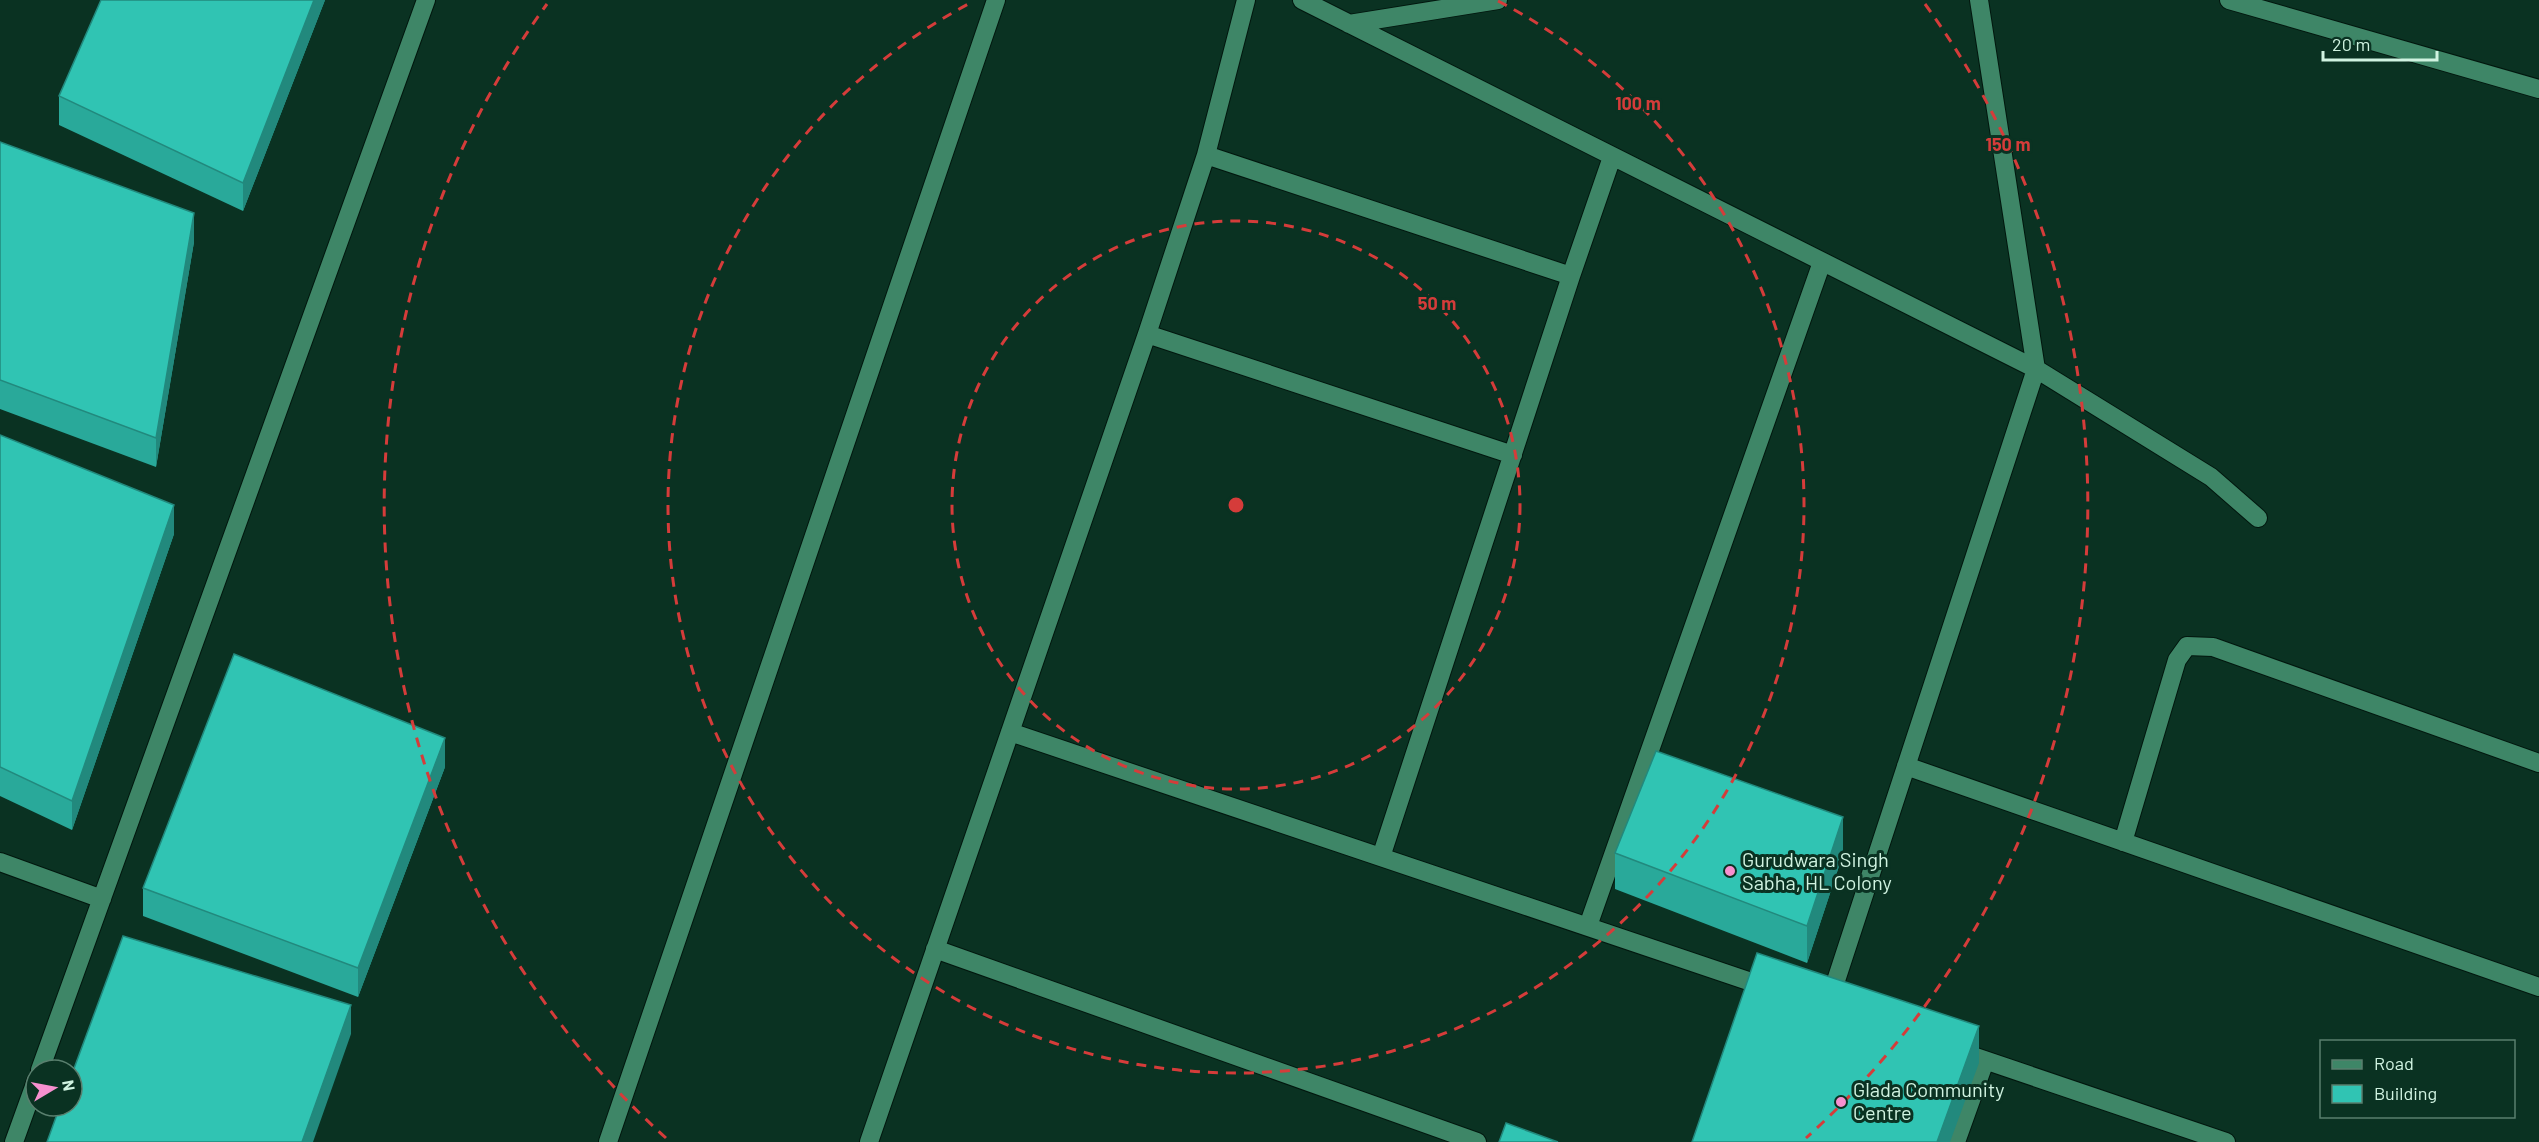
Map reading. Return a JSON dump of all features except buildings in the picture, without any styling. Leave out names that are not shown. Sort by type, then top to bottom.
[{"type":"street","points":[[44,1058],[426,0]]},
{"type":"street","points":[[869,1142],[1147,334],[1206,155],[1246,0]]},
{"type":"street","points":[[1302,0],[2036,369],[2211,477],[2258,518]]},
{"type":"street","points":[[1349,24],[1498,0]]},
{"type":"street","points":[[1827,1007],[2036,369],[1979,0]]},
{"type":"street","points":[[2229,0],[2273,6],[2539,89]]},
{"type":"street","points":[[608,1142],[994,1]]},
{"type":"street","points":[[1206,155],[1570,276]]},
{"type":"street","points":[[1381,857],[1570,276],[1612,156]]},
{"type":"street","points":[[1588,926],[1822,262]]},
{"type":"street","points":[[1147,334],[1513,455]]},
{"type":"street","points":[[2123,842],[2177,660],[2187,646],[2213,647],[2539,763]]},
{"type":"street","points":[[1010,732],[1784,993]]},
{"type":"street","points":[[1906,766],[2539,987]]},
{"type":"street","points":[[0,862],[102,899]]},
{"type":"street","points":[[935,949],[1477,1142]]},
{"type":"street","points":[[1744,1003],[1751,981]]},
{"type":"street","points":[[1940,1045],[2226,1142]]},
{"type":"street","points":[[1956,1142],[1984,1060]]},
{"type":"street","points":[[14,1142],[24,1114]]},
{"type":"place","name":"Gurudwara Singh Sabha, HL Colony","points":[[1730,871]]},
{"type":"place","name":"Glada Community Centre","points":[[1841,1102]]}]
